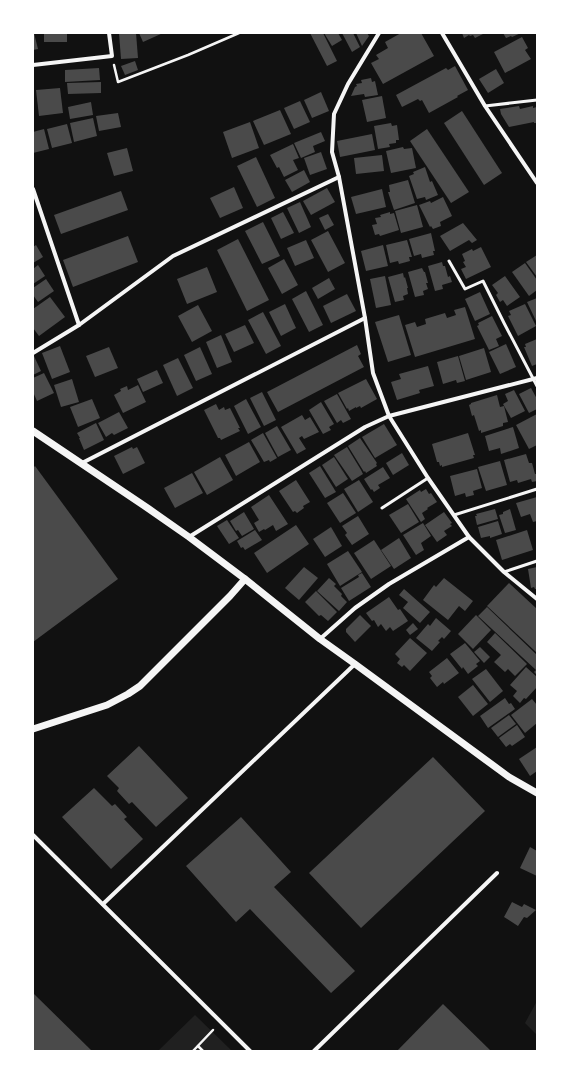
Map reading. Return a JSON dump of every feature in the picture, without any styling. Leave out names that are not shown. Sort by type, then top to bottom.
[{"type":"street","points":[[33,65],[112,56],[109,33]]},
{"type":"street","points":[[379,33],[348,84],[334,114],[332,152],[339,177],[365,318],[373,373],[389,416],[428,478],[469,537],[504,572],[537,599]]},
{"type":"street","points":[[442,33],[484,106],[537,183]]},
{"type":"street","points":[[33,353],[79,325],[173,256],[339,177]]},
{"type":"street","points":[[33,189],[79,325]]},
{"type":"street","points":[[82,463],[365,318]]},
{"type":"street","points":[[189,537],[365,427],[389,416],[535,378]]},
{"type":"street","points":[[33,431],[189,537],[245,579],[320,639],[509,777],[537,793]]},
{"type":"street","points":[[320,639],[355,608],[389,584],[469,537]]},
{"type":"street","points":[[33,729],[103,707],[134,690],[151,676],[245,579]]},
{"type":"street","points":[[103,904],[355,664]]},
{"type":"street","points":[[33,835],[250,1051]]},
{"type":"street","points":[[314,1051],[497,873]]},
{"type":"lane","points":[[484,106],[537,100]]},
{"type":"lane","points":[[449,261],[465,289],[483,281],[510,336],[535,378],[537,386]]},
{"type":"lane","points":[[382,508],[428,478]]},
{"type":"lane","points":[[454,515],[537,489]]},
{"type":"lane","points":[[504,572],[537,561]]},
{"type":"path","points":[[112,56],[118,82],[188,55],[239,33]]},
{"type":"path","points":[[193,1051],[221,1021]]},
{"type":"path","points":[[198,1046],[203,1051]]},
{"type":"shaded area","points":[[537,1001],[537,1035],[525,1023]]},
{"type":"shaded area","points":[[195,1015],[232,1051],[158,1051]]},
{"type":"building","points":[[33,33],[38,49],[33,50]]},
{"type":"building","points":[[44,33],[67,33],[67,42],[44,42]]},
{"type":"building","points":[[119,33],[136,33],[138,58],[121,59]]},
{"type":"building","points":[[139,33],[163,33],[143,42]]},
{"type":"building","points":[[310,33],[323,33],[337,61],[327,66]]},
{"type":"building","points":[[324,33],[338,33],[342,40],[332,46]]},
{"type":"building","points":[[342,33],[353,33],[360,47],[352,52]]},
{"type":"building","points":[[356,33],[367,33],[369,36],[362,46]]},
{"type":"building","points":[[401,33],[421,33],[434,56],[383,84],[371,63],[379,59],[376,55],[388,48],[385,42]]},
{"type":"building","points":[[462,33],[485,33],[475,38],[473,35],[469,35],[464,38]]},
{"type":"building","points":[[503,33],[521,33],[506,38]]},
{"type":"building","points":[[522,37],[528,48],[525,50],[531,59],[505,73],[494,52]]},
{"type":"building","points":[[135,61],[138,70],[125,75],[121,66]]},
{"type":"building","points":[[455,66],[468,90],[429,113],[422,100],[420,101],[418,99],[402,107],[396,95],[446,68],[448,70]]},
{"type":"building","points":[[99,68],[100,80],[65,82],[65,70]]},
{"type":"building","points":[[496,69],[504,83],[488,93],[479,79]]},
{"type":"building","points":[[371,78],[372,82],[375,81],[378,95],[365,97],[364,94],[351,96],[355,87],[357,86],[356,84],[362,83],[361,80]]},
{"type":"building","points":[[101,82],[101,93],[68,94],[67,83]]},
{"type":"building","points":[[60,88],[63,113],[39,116],[36,90]]},
{"type":"building","points":[[321,92],[329,111],[312,118],[304,100]]},
{"type":"building","points":[[382,96],[386,118],[367,122],[362,100]]},
{"type":"building","points":[[300,101],[310,122],[294,129],[284,108]]},
{"type":"building","points":[[91,102],[93,115],[70,119],[68,107]]},
{"type":"building","points":[[519,106],[520,109],[533,106],[533,108],[537,107],[537,123],[534,122],[509,127],[501,114],[500,109]]},
{"type":"building","points":[[280,110],[291,134],[264,145],[253,121]]},
{"type":"building","points":[[462,111],[502,173],[484,185],[444,123]]},
{"type":"building","points":[[118,113],[121,127],[99,131],[96,116]]},
{"type":"building","points":[[93,118],[97,136],[74,142],[70,123]]},
{"type":"building","points":[[250,122],[259,148],[232,158],[223,132]]},
{"type":"building","points":[[391,123],[392,126],[397,125],[399,140],[396,140],[396,143],[389,144],[390,147],[378,149],[374,126]]},
{"type":"building","points":[[67,124],[72,143],[52,148],[47,129]]},
{"type":"building","points":[[44,129],[49,149],[33,153],[33,132]]},
{"type":"building","points":[[427,129],[469,192],[451,203],[410,141]]},
{"type":"building","points":[[321,132],[325,141],[313,146],[315,152],[301,158],[294,143]]},
{"type":"building","points":[[372,134],[375,150],[340,157],[337,141]]},
{"type":"building","points":[[293,144],[299,158],[293,160],[298,170],[284,177],[270,155]]},
{"type":"building","points":[[403,147],[404,149],[412,148],[416,168],[391,173],[386,151]]},
{"type":"building","points":[[127,148],[133,171],[114,176],[107,153]]},
{"type":"building","points":[[321,152],[327,169],[310,175],[304,158]]},
{"type":"building","points":[[382,155],[384,171],[356,174],[354,158]]},
{"type":"building","points":[[256,157],[275,198],[257,207],[237,166]]},
{"type":"building","points":[[425,167],[430,182],[432,181],[438,195],[426,200],[425,197],[417,199],[409,176],[414,174],[413,172]]},
{"type":"building","points":[[304,170],[310,182],[292,192],[285,180]]},
{"type":"building","points":[[408,180],[415,203],[394,210],[388,192],[390,192],[389,185]]},
{"type":"building","points":[[234,187],[243,208],[220,218],[210,198]]},
{"type":"building","points":[[327,188],[335,202],[311,215],[303,201]]},
{"type":"building","points":[[382,189],[386,207],[356,214],[351,197]]},
{"type":"building","points":[[121,191],[128,210],[61,234],[54,215]]},
{"type":"building","points":[[443,197],[452,216],[440,222],[441,226],[433,229],[431,226],[430,227],[419,205],[430,201],[431,203]]},
{"type":"building","points":[[300,202],[311,227],[299,233],[287,208]]},
{"type":"building","points":[[417,205],[423,227],[401,233],[395,211]]},
{"type":"building","points":[[283,212],[294,233],[281,239],[271,218]]},
{"type":"building","points":[[390,212],[390,214],[394,213],[399,230],[380,236],[379,234],[375,235],[372,225],[377,224],[375,218],[381,217],[380,215]]},
{"type":"building","points":[[328,214],[334,225],[325,230],[319,218]]},
{"type":"building","points":[[263,222],[280,256],[262,264],[245,231]]},
{"type":"building","points":[[463,223],[477,240],[472,243],[469,240],[450,251],[440,236]]},
{"type":"building","points":[[328,231],[345,263],[328,272],[311,240]]},
{"type":"building","points":[[431,233],[435,251],[433,251],[434,255],[422,258],[421,254],[414,256],[409,239]]},
{"type":"building","points":[[128,236],[138,262],[73,287],[63,260]]},
{"type":"building","points":[[238,239],[269,300],[247,311],[217,250]]},
{"type":"building","points":[[306,240],[314,258],[295,266],[287,248]]},
{"type":"building","points":[[407,240],[412,257],[409,257],[410,261],[399,264],[398,261],[390,263],[386,245]]},
{"type":"building","points":[[36,245],[43,257],[33,263],[33,247]]},
{"type":"building","points":[[383,245],[388,266],[366,271],[361,251]]},
{"type":"building","points":[[481,247],[491,267],[466,279],[461,269],[466,267],[463,262],[465,261],[462,254],[472,249],[473,251]]},
{"type":"building","points":[[537,255],[537,277],[526,262]]},
{"type":"building","points":[[284,259],[298,285],[282,294],[268,268]]},
{"type":"building","points":[[442,262],[443,266],[445,266],[448,277],[450,276],[452,282],[442,285],[443,289],[435,291],[428,266]]},
{"type":"building","points":[[525,263],[537,280],[537,290],[529,296],[512,272]]},
{"type":"building","points":[[38,265],[45,276],[33,284],[33,269]]},
{"type":"building","points":[[207,267],[217,292],[187,304],[177,279]]},
{"type":"building","points":[[422,268],[425,272],[428,289],[423,291],[424,295],[415,297],[408,272]]},
{"type":"building","points":[[403,273],[408,288],[408,294],[403,296],[404,300],[395,302],[388,277]]},
{"type":"building","points":[[385,276],[391,305],[376,308],[370,279]]},
{"type":"building","points":[[505,276],[520,297],[507,306],[503,300],[500,302],[496,295],[498,293],[492,285]]},
{"type":"building","points":[[329,278],[335,289],[318,299],[312,288]]},
{"type":"building","points":[[46,279],[54,291],[38,302],[33,295],[33,288]]},
{"type":"building","points":[[306,291],[323,325],[309,332],[292,299]]},
{"type":"building","points":[[480,292],[490,314],[475,321],[465,299]]},
{"type":"building","points":[[347,294],[356,311],[331,323],[323,306]]},
{"type":"building","points":[[50,297],[65,317],[39,336],[33,328],[33,309]]},
{"type":"building","points":[[537,298],[537,323],[527,302]]},
{"type":"building","points":[[285,304],[296,328],[281,336],[269,312]]},
{"type":"building","points":[[525,304],[536,326],[518,336],[508,316],[511,315],[509,311]]},
{"type":"building","points":[[198,305],[212,331],[192,342],[178,316]]},
{"type":"building","points":[[465,307],[475,339],[415,357],[405,325],[415,322],[417,327],[426,324],[425,319],[445,313],[447,318],[456,315],[454,310]]},
{"type":"building","points":[[263,312],[281,346],[266,354],[248,320]]},
{"type":"building","points":[[399,315],[411,355],[388,362],[375,322]]},
{"type":"building","points":[[492,316],[502,336],[496,339],[499,346],[489,350],[477,326],[479,325],[478,323]]},
{"type":"building","points":[[245,325],[254,343],[234,352],[225,334]]},
{"type":"building","points":[[221,335],[232,362],[217,368],[206,342]]},
{"type":"building","points":[[537,339],[537,364],[532,366],[524,347],[526,347],[525,344]]},
{"type":"building","points":[[506,344],[516,367],[500,374],[489,352]]},
{"type":"building","points":[[357,345],[361,354],[358,356],[364,367],[278,412],[267,392]]},
{"type":"building","points":[[60,346],[70,372],[52,379],[42,353]]},
{"type":"building","points":[[109,347],[118,368],[95,377],[86,356]]},
{"type":"building","points":[[200,347],[212,374],[196,381],[184,355]]},
{"type":"building","points":[[484,348],[491,372],[466,380],[459,356]]},
{"type":"building","points":[[33,354],[41,371],[33,375]]},
{"type":"building","points":[[458,356],[465,381],[457,383],[456,380],[443,384],[437,362]]},
{"type":"building","points":[[178,358],[193,388],[177,396],[163,365]]},
{"type":"building","points":[[428,366],[434,386],[419,390],[420,393],[397,400],[391,382],[401,379],[399,374]]},
{"type":"building","points":[[157,370],[163,383],[143,392],[137,379]]},
{"type":"building","points":[[44,373],[54,393],[37,401],[33,392],[33,378]]},
{"type":"building","points":[[72,379],[79,402],[61,407],[54,385]]},
{"type":"building","points":[[366,379],[377,399],[361,408],[360,406],[356,407],[349,411],[338,393]]},
{"type":"building","points":[[138,385],[146,402],[123,413],[114,395],[121,391],[120,389],[127,386],[128,390]]},
{"type":"building","points":[[531,388],[537,399],[537,409],[529,413],[519,394]]},
{"type":"building","points":[[514,390],[525,411],[511,418],[503,404],[508,401],[505,394]]},
{"type":"building","points":[[262,392],[276,420],[264,426],[250,398]]},
{"type":"building","points":[[337,394],[351,419],[343,423],[341,420],[337,423],[324,401]]},
{"type":"building","points":[[497,395],[500,407],[504,406],[508,422],[503,423],[503,426],[481,433],[474,415],[472,416],[469,405],[471,403]]},
{"type":"building","points":[[92,399],[100,418],[78,427],[70,407]]},
{"type":"building","points":[[246,399],[261,427],[248,434],[234,406]]},
{"type":"building","points":[[321,402],[334,424],[329,427],[331,430],[323,434],[309,410]]},
{"type":"building","points":[[216,404],[219,410],[224,407],[225,410],[230,408],[240,428],[238,428],[240,431],[221,440],[218,438],[204,410]]},
{"type":"building","points":[[119,412],[128,428],[114,435],[112,433],[106,437],[98,423]]},
{"type":"building","points":[[537,414],[537,445],[529,449],[516,425]]},
{"type":"building","points":[[302,415],[305,420],[310,417],[319,432],[304,439],[302,436],[299,438],[306,449],[297,454],[281,427]]},
{"type":"building","points":[[96,423],[104,440],[84,450],[77,433]]},
{"type":"building","points":[[384,424],[397,445],[375,458],[362,437]]},
{"type":"building","points":[[277,426],[291,450],[278,457],[265,433]]},
{"type":"building","points":[[513,427],[519,448],[501,454],[500,448],[489,451],[485,436]]},
{"type":"building","points":[[263,433],[277,458],[270,462],[269,460],[264,462],[251,440]]},
{"type":"building","points":[[468,433],[475,455],[473,455],[474,458],[442,467],[442,465],[440,466],[439,462],[437,462],[432,444]]},
{"type":"building","points":[[360,438],[377,463],[377,466],[366,473],[348,446]]},
{"type":"building","points":[[249,442],[260,462],[236,476],[225,455]]},
{"type":"building","points":[[132,447],[133,449],[137,447],[145,463],[123,474],[114,456]]},
{"type":"building","points":[[347,447],[363,474],[352,481],[334,455]]},
{"type":"building","points":[[402,453],[409,465],[393,475],[386,463]]},
{"type":"building","points":[[526,454],[529,463],[532,463],[535,474],[537,474],[537,481],[532,482],[531,479],[518,483],[517,480],[510,482],[504,460]]},
{"type":"building","points":[[220,457],[233,480],[207,495],[194,472]]},
{"type":"building","points":[[334,457],[348,479],[336,487],[322,465]]},
{"type":"building","points":[[500,461],[507,485],[486,491],[478,467]]},
{"type":"building","points":[[35,466],[118,579],[33,642],[33,468]]},
{"type":"building","points":[[320,466],[336,492],[325,498],[309,473]]},
{"type":"building","points":[[383,467],[390,478],[378,485],[380,488],[374,492],[364,479]]},
{"type":"building","points":[[477,469],[482,488],[473,491],[474,495],[466,497],[465,493],[455,496],[450,476]]},
{"type":"building","points":[[192,473],[203,493],[175,508],[164,488]]},
{"type":"building","points":[[296,480],[310,502],[303,506],[304,508],[297,513],[295,511],[293,512],[279,491]]},
{"type":"building","points":[[359,480],[373,502],[358,512],[344,489]]},
{"type":"building","points":[[426,489],[429,494],[431,493],[437,502],[422,513],[425,519],[421,522],[406,499],[420,490],[421,492]]},
{"type":"building","points":[[343,493],[356,513],[340,523],[327,503]]},
{"type":"building","points":[[269,495],[288,524],[276,531],[273,525],[259,532],[254,523],[259,520],[251,507]]},
{"type":"building","points":[[537,497],[537,521],[533,522],[530,514],[521,517],[516,503]]},
{"type":"building","points":[[408,504],[419,522],[401,533],[389,515]]},
{"type":"building","points":[[495,509],[498,519],[477,525],[476,514]]},
{"type":"building","points":[[510,509],[516,530],[505,533],[499,515]]},
{"type":"building","points":[[244,512],[254,529],[242,536],[238,530],[236,531],[230,521]]},
{"type":"building","points":[[444,512],[452,523],[450,524],[452,526],[444,531],[447,535],[437,542],[425,525]]},
{"type":"building","points":[[358,516],[369,534],[352,545],[345,535],[347,533],[342,526]]},
{"type":"building","points":[[227,520],[239,538],[229,544],[217,526]]},
{"type":"building","points":[[498,521],[502,534],[490,538],[490,536],[481,538],[478,527]]},
{"type":"building","points":[[423,523],[431,536],[421,543],[424,550],[416,555],[403,535]]},
{"type":"building","points":[[296,525],[309,544],[267,573],[254,553]]},
{"type":"building","points":[[331,527],[342,546],[325,557],[313,539]]},
{"type":"building","points":[[255,530],[262,540],[245,550],[243,547],[241,548],[237,541]]},
{"type":"building","points":[[527,530],[533,550],[502,560],[496,540]]},
{"type":"building","points":[[399,538],[411,558],[394,569],[381,550]]},
{"type":"building","points":[[374,540],[391,566],[371,579],[354,553]]},
{"type":"building","points":[[348,551],[362,572],[340,586],[327,564]]},
{"type":"building","points":[[304,567],[318,578],[299,600],[285,588]]},
{"type":"building","points":[[537,567],[537,589],[535,589],[534,587],[531,588],[528,569]]},
{"type":"building","points":[[362,573],[371,587],[349,601],[341,588],[359,577],[358,575]]},
{"type":"building","points":[[329,578],[336,584],[334,586],[347,602],[339,611],[317,591]]},
{"type":"building","points":[[444,578],[473,601],[465,611],[459,606],[448,620],[423,600],[434,585],[436,587]]},
{"type":"building","points":[[509,583],[537,609],[537,653],[487,606]]},
{"type":"building","points":[[404,589],[430,612],[420,623],[403,608],[408,602],[399,595]]},
{"type":"building","points":[[316,591],[337,612],[328,621],[321,615],[319,616],[305,602]]},
{"type":"building","points":[[389,597],[408,621],[393,631],[390,627],[386,631],[381,624],[378,627],[374,620],[372,621],[366,613]]},
{"type":"building","points":[[487,607],[537,655],[537,675],[534,672],[536,670],[478,616]]},
{"type":"building","points":[[360,615],[371,626],[355,642],[346,632],[346,629]]},
{"type":"building","points":[[476,615],[491,630],[473,649],[458,634]]},
{"type":"building","points":[[436,618],[451,631],[444,639],[442,637],[438,641],[440,642],[432,651],[416,638],[428,624],[430,626]]},
{"type":"building","points":[[413,623],[418,629],[410,635],[406,630]]},
{"type":"building","points":[[495,633],[527,664],[515,676],[508,669],[505,672],[494,662],[501,655],[487,642]]},
{"type":"building","points":[[410,638],[427,653],[410,671],[404,665],[402,667],[397,663],[400,659],[395,654]]},
{"type":"building","points":[[465,643],[480,661],[476,664],[478,666],[468,674],[450,654]]},
{"type":"building","points":[[480,647],[490,657],[484,663],[474,652]]},
{"type":"building","points":[[447,658],[459,673],[444,684],[443,682],[437,687],[430,678],[432,676],[429,672]]},
{"type":"building","points":[[526,667],[537,677],[537,687],[520,703],[513,696],[517,691],[510,685]]},
{"type":"building","points":[[486,669],[503,691],[490,702],[472,679]]},
{"type":"building","points":[[473,685],[488,704],[473,716],[458,697]]},
{"type":"building","points":[[505,698],[515,709],[488,728],[480,716]]},
{"type":"building","points":[[532,699],[537,705],[537,723],[525,733],[511,715]]},
{"type":"building","points":[[509,715],[516,724],[498,737],[491,728]]},
{"type":"building","points":[[517,725],[525,737],[512,746],[510,744],[506,747],[499,738]]},
{"type":"building","points":[[139,746],[188,798],[156,827],[132,802],[129,804],[117,791],[119,788],[107,776]]},
{"type":"building","points":[[537,747],[537,771],[530,776],[519,759]]},
{"type":"building","points":[[433,757],[485,811],[361,928],[309,873]]},
{"type":"building","points":[[94,788],[112,806],[115,804],[127,817],[124,819],[143,839],[111,869],[62,817]]},
{"type":"building","points":[[241,817],[291,872],[274,887],[355,971],[331,993],[250,909],[236,922],[186,866]]},
{"type":"building","points":[[530,847],[537,851],[537,876],[520,868]]},
{"type":"building","points":[[512,902],[522,907],[524,904],[536,910],[527,918],[524,917],[518,926],[504,917]]},
{"type":"building","points":[[33,993],[92,1051],[33,1051]]},
{"type":"building","points":[[443,1004],[491,1051],[397,1051]]}]
